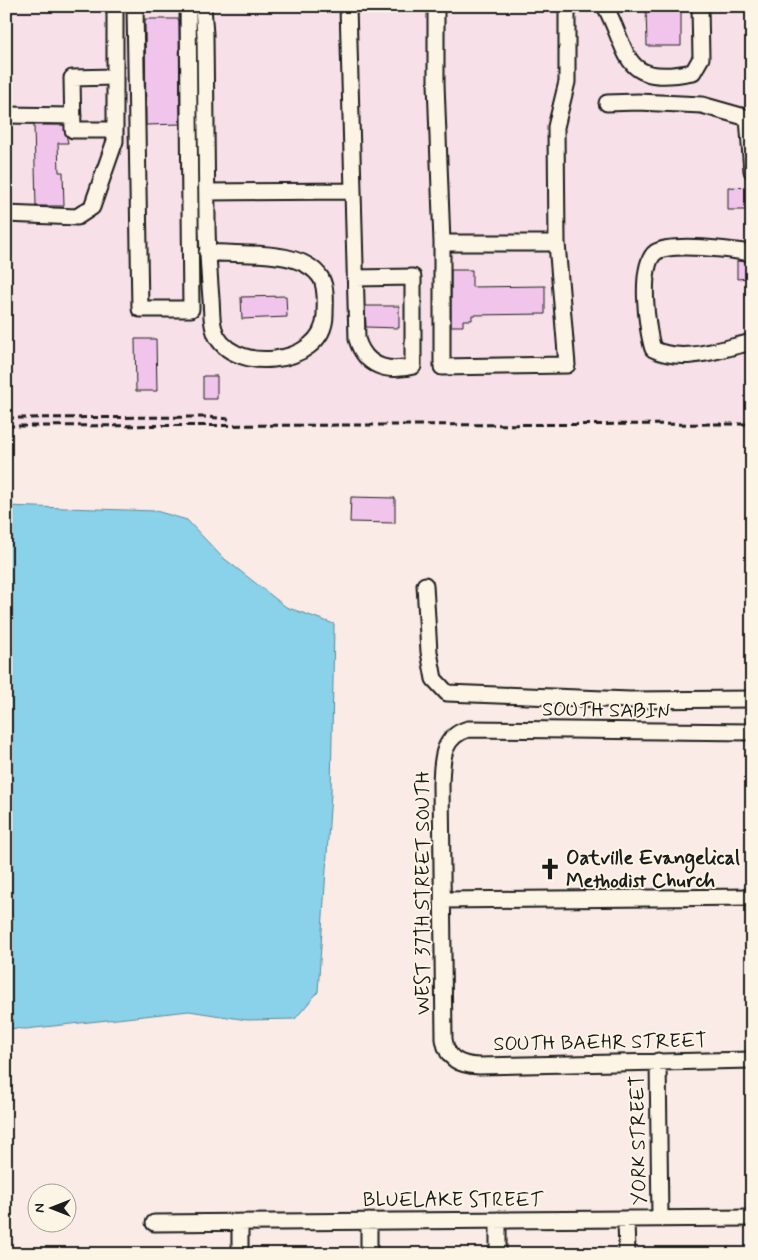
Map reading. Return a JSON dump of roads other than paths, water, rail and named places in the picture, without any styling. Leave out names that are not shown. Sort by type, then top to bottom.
[{"type":"street","points":[[6,214],[77,217],[86,213],[92,207],[115,141],[115,6]]},
{"type":"street","points":[[135,6],[140,309],[191,309],[188,6]]},
{"type":"street","points":[[203,6],[205,35],[207,252],[214,330],[221,343],[251,360],[282,358],[307,349],[325,324],[325,291],[321,278],[300,260],[276,256],[207,252]]},
{"type":"street","points":[[348,6],[355,278],[357,339],[361,352],[371,363],[399,369],[413,366],[413,277],[355,278]]},
{"type":"street","points":[[436,6],[436,83],[442,243],[442,367],[567,365],[557,243],[556,127],[567,82],[567,6]]},
{"type":"street","points":[[605,6],[616,26],[622,48],[632,64],[643,73],[681,74],[693,72],[701,58],[700,6]]},
{"type":"street","points":[[114,76],[72,78],[72,116],[73,130],[115,130]]},
{"type":"street","points":[[607,104],[638,102],[702,105],[748,118],[752,171]]},
{"type":"street","points":[[6,115],[72,116]]},
{"type":"street","points":[[207,192],[353,191]]},
{"type":"street","points":[[442,243],[557,243]]},
{"type":"street","points":[[752,253],[683,247],[657,251],[650,258],[645,286],[648,335],[653,349],[666,356],[681,356],[752,342]]},
{"type":"street","points":[[425,585],[429,652],[434,679],[447,693],[630,700],[752,698]]},
{"type":"street","name":"SOUTH SABIN","points":[[459,732],[480,728],[752,732]]},
{"type":"street","name":"WEST 37TH STREET SOUTH","points":[[452,1058],[444,1039],[442,900],[443,754],[450,739],[459,732]]},
{"type":"street","points":[[442,900],[752,897]]},
{"type":"street","name":"SOUTH BAEHR STREET","points":[[452,1058],[465,1066],[752,1060]]},
{"type":"street","name":"YORK STREET","points":[[658,1061],[660,1218]]},
{"type":"street","name":"BLUELAKE STREET","points":[[154,1222],[752,1218]]},
{"type":"street","points":[[626,1219],[627,1254]]},
{"type":"street","points":[[498,1220],[498,1254]]},
{"type":"street","points":[[369,1221],[369,1254]]},
{"type":"street","points":[[240,1222],[240,1254]]},
{"type":"water","points":[[6,506],[156,511],[187,520],[221,556],[286,607],[334,624],[331,793],[318,992],[295,1019],[247,1020],[189,1011],[26,1029],[6,1028]]},
{"type":"railway","points":[[6,418],[208,417],[229,419]]},
{"type":"railway","points":[[6,426],[752,424]]},
{"type":"place","name":"Oatville Evangelical Methodist Church","points":[[550,869]]}]
